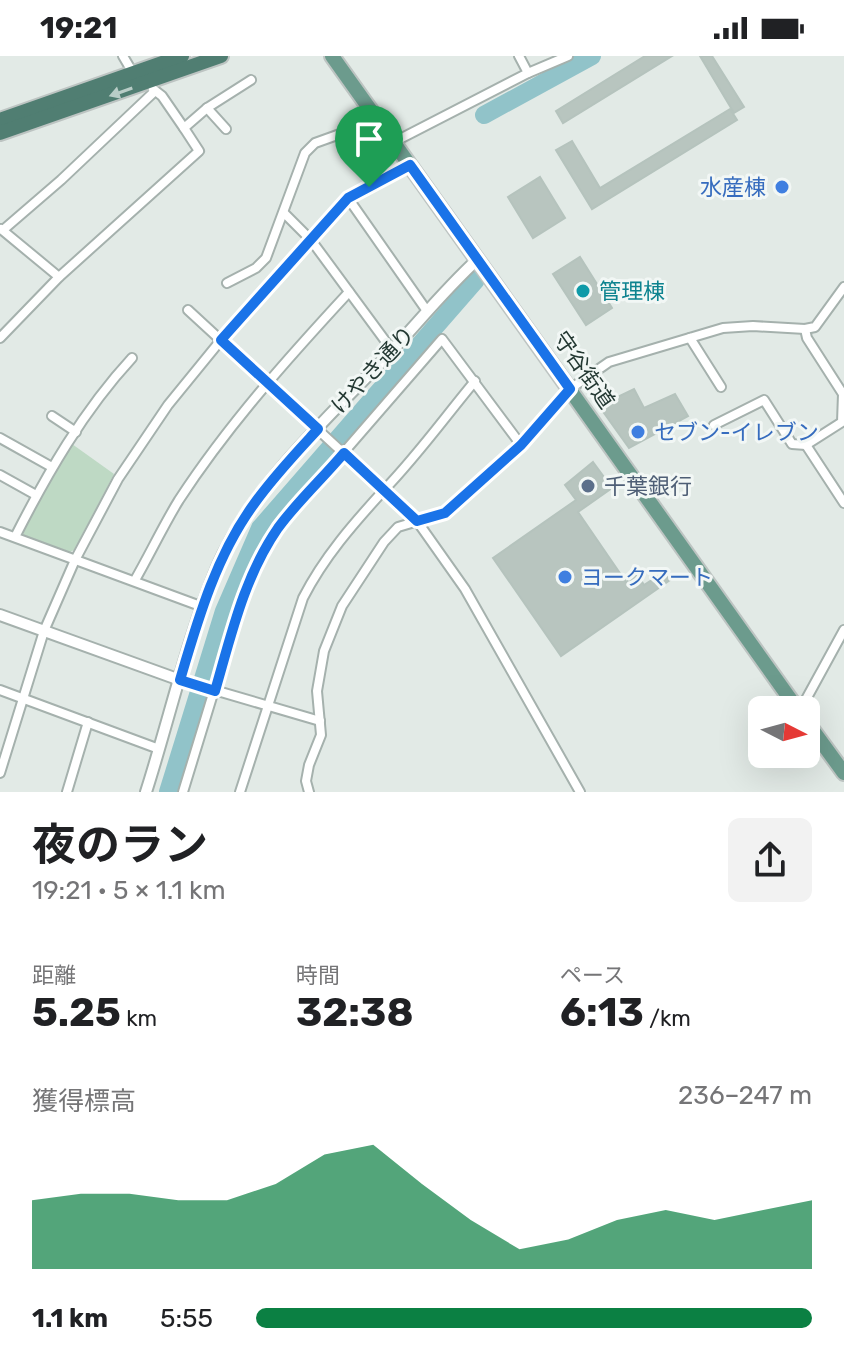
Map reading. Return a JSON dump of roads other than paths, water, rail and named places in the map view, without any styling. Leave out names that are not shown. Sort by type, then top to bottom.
[{"type":"highway","points":[[0,120],[182,56]]},
{"type":"highway","points":[[0,133],[152,88],[221,56]]},
{"type":"main road","name":"守谷街道","points":[[332,56],[788,696]]},
{"type":"main road","name":"守谷街道","points":[[820,740],[844,773]]},
{"type":"street","points":[[123,56],[133,73]]},
{"type":"street","points":[[519,56],[528,73]]},
{"type":"street","points":[[394,142],[528,73],[568,56]]},
{"type":"street","points":[[184,128],[207,108],[251,80]]},
{"type":"street","points":[[0,338],[59,277],[199,151],[162,96],[152,88],[61,180],[1,229],[59,277]]},
{"type":"street","points":[[207,108],[226,129]]},
{"type":"street","points":[[227,283],[256,268],[266,258],[305,153],[315,143],[379,120]]},
{"type":"street","points":[[0,773],[44,631],[75,560],[118,479],[168,405],[221,340],[348,198],[410,165]]},
{"type":"street","points":[[348,198],[427,311]]},
{"type":"street","points":[[284,213],[311,240],[392,350]]},
{"type":"street","name":"けやき通り","points":[[146,792],[184,681],[203,607],[219,564],[252,506],[318,429],[478,259]]},
{"type":"street","points":[[309,792],[306,781],[309,765],[321,735],[317,691],[324,651],[342,606],[384,542],[398,527],[445,513],[521,445],[570,389],[609,362],[723,328],[815,327],[844,287]]},
{"type":"street","points":[[135,580],[178,502],[267,382],[349,292]]},
{"type":"street","points":[[188,310],[417,521],[465,589],[580,792]]},
{"type":"street","points":[[714,425],[764,400],[792,444],[806,445],[842,422],[844,394],[807,338],[805,329]]},
{"type":"street","points":[[690,338],[721,387]]},
{"type":"street","points":[[183,792],[241,602],[266,548],[279,527],[442,339],[521,445]]},
{"type":"street","points":[[15,537],[50,466],[132,358]]},
{"type":"street","points":[[240,792],[303,598],[312,581],[349,529],[475,381]]},
{"type":"street","points":[[52,416],[76,432]]},
{"type":"street","points":[[0,438],[50,466]]},
{"type":"street","points":[[806,445],[844,503]]},
{"type":"street","points":[[0,475],[36,495]]},
{"type":"street","points":[[0,532],[203,607]]},
{"type":"street","points":[[0,615],[184,681],[320,721]]},
{"type":"street","points":[[808,696],[844,630]]},
{"type":"street","points":[[0,690],[159,749]]},
{"type":"street","points":[[67,792],[88,722]]},
{"type":"waterway","points":[[484,115],[592,56]]},
{"type":"waterway","points":[[168,792],[224,611],[260,528],[476,280]]},
{"type":"place","name":"水産棟","points":[[782,187]]},
{"type":"place","name":"管理棟","points":[[583,291]]},
{"type":"place","name":"セブン-イレブン","points":[[638,432]]},
{"type":"place","name":"千葉銀行","points":[[588,486]]},
{"type":"place","name":"ヨークマート","points":[[565,577]]}]
